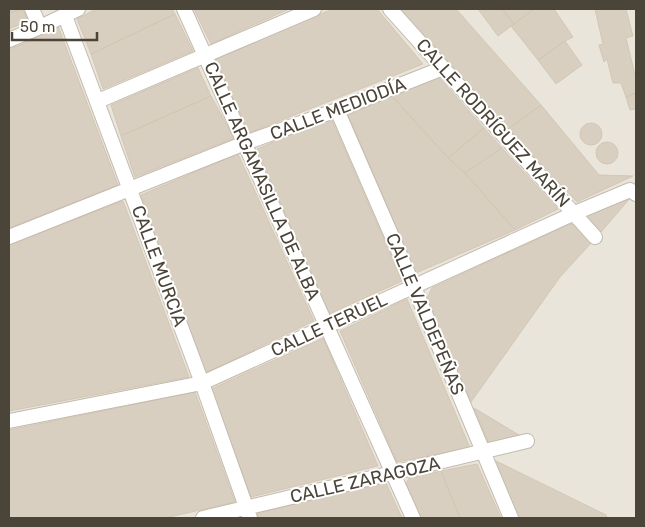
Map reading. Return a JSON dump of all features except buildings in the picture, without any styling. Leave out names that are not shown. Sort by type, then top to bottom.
[{"type":"street","points":[[32,9],[40,27]]},
{"type":"street","points":[[9,40],[78,9]]},
{"type":"street","name":"CALLE ARGAMASILLA DE ALBA","points":[[184,9],[413,518]]},
{"type":"street","points":[[98,101],[314,9]]},
{"type":"street","name":"CALLE RODRÍGUEZ MARÍN","points":[[390,9],[595,237]]},
{"type":"street","name":"CALLE MURCIA","points":[[65,16],[131,190],[248,513]]},
{"type":"street","name":"CALLE MEDIODÍA","points":[[9,237],[443,68]]},
{"type":"street","name":"CALLE VALDEPEÑAS","points":[[337,110],[511,518]]},
{"type":"street","name":"CALLE TERUEL","points":[[9,421],[202,383],[630,190],[636,194]]},
{"type":"street","name":"CALLE ZARAGOZA","points":[[203,518],[248,513],[393,472],[527,441]]},
{"type":"shaded area","points":[[9,9],[636,9],[636,518],[9,518]]}]
